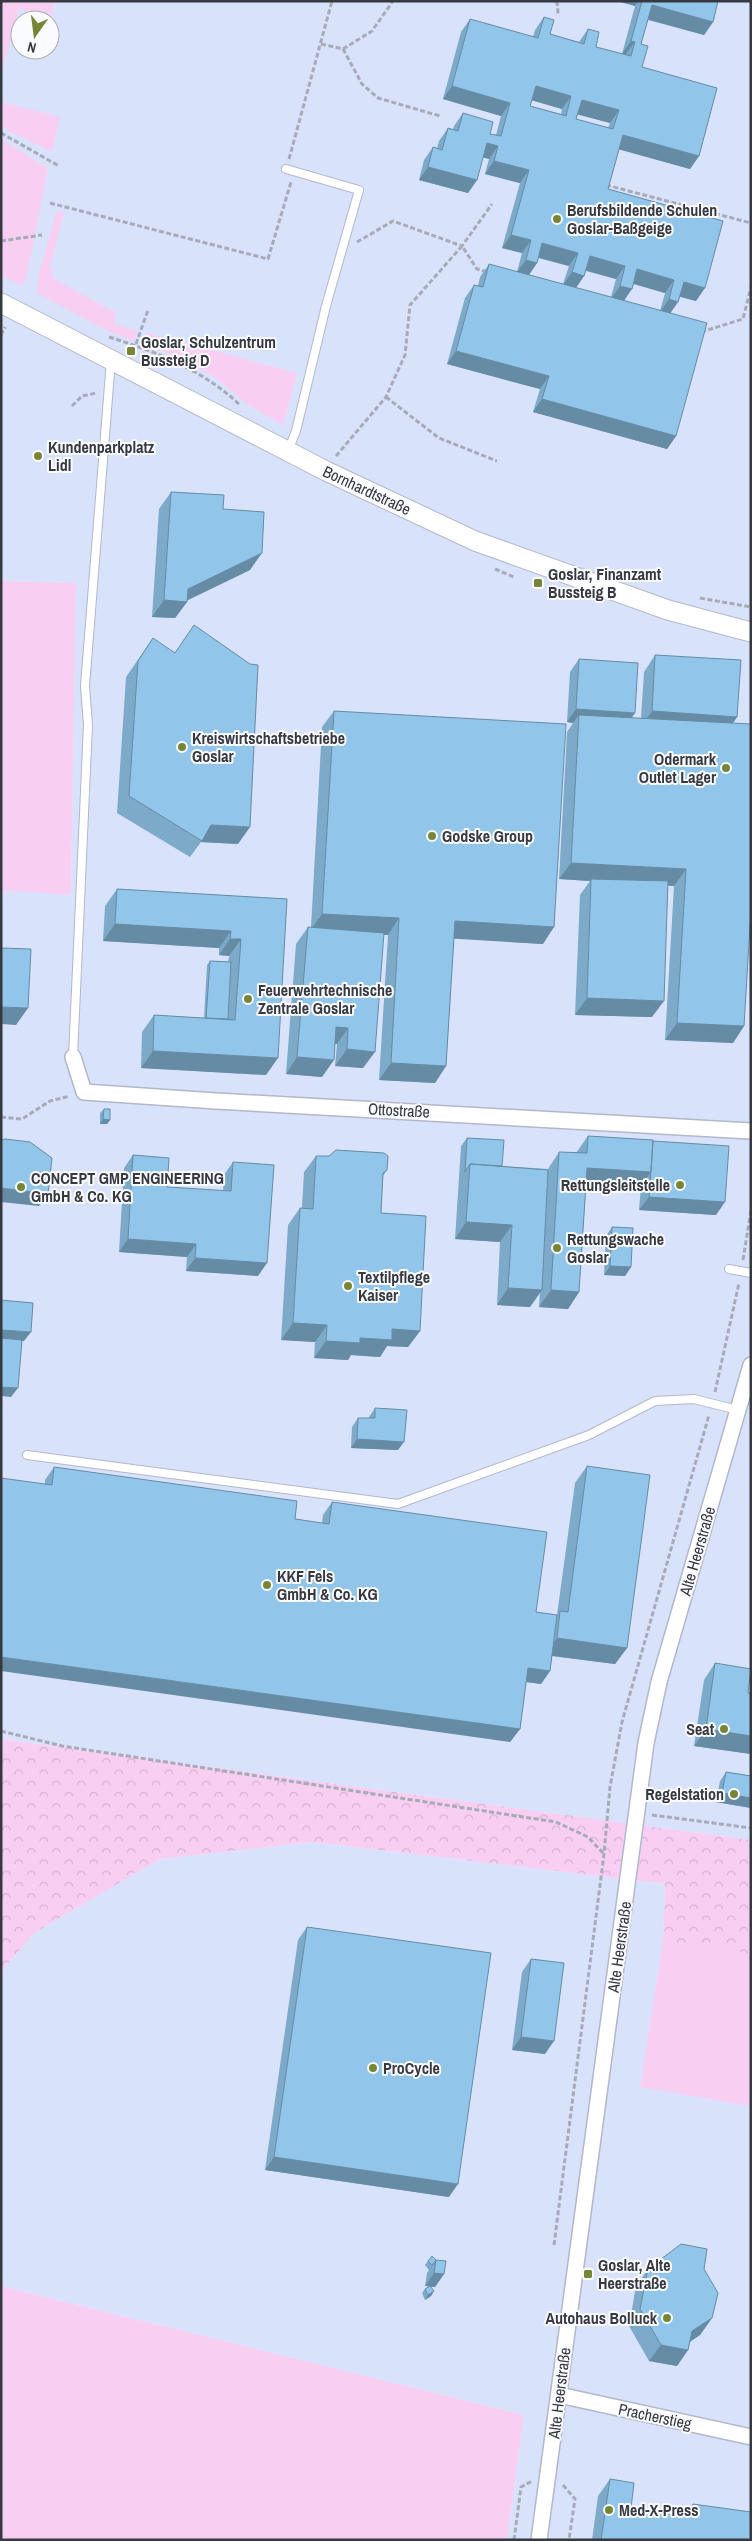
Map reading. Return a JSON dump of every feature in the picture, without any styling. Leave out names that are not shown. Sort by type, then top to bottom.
[{"type":"street","name":"Bornhardtstraße","points":[[1,303],[111,358],[288,451],[475,540],[668,610],[751,632]]},
{"type":"street","points":[[73,1057],[84,1092]]},
{"type":"street","name":"Ottostraße","points":[[84,1092],[216,1102],[520,1116],[751,1131]]},
{"type":"street","name":"Alte Heerstraße","points":[[539,2540],[646,1743],[659,1682],[751,1365]]},
{"type":"street","name":"Pracherstieg","points":[[559,2396],[751,2437]]},
{"type":"lane","points":[[288,451],[296,432],[314,352],[359,190],[290,170]]},
{"type":"lane","points":[[73,1057],[88,725],[85,686],[111,358]]},
{"type":"lane","points":[[729,1269],[751,1273]]},
{"type":"lane","points":[[26,1455],[398,1504],[589,1435],[654,1401],[694,1399],[738,1410]]},
{"type":"path","points":[[50,203],[268,259],[332,1]]},
{"type":"path","points":[[321,44],[343,49],[372,32],[393,1]]},
{"type":"path","points":[[557,1],[558,14]]},
{"type":"path","points":[[343,49],[362,84],[378,98],[440,116]]},
{"type":"path","points":[[1,133],[59,166]]},
{"type":"path","points":[[603,184],[751,223]]},
{"type":"path","points":[[342,463],[333,459],[386,397],[405,354],[410,305],[462,246],[492,204]]},
{"type":"path","points":[[341,252],[393,221],[462,246],[477,269],[496,274]]},
{"type":"path","points":[[1,240],[42,235]]},
{"type":"path","points":[[700,332],[743,319],[751,287]]},
{"type":"path","points":[[136,344],[148,310]]},
{"type":"path","points":[[1,335],[5,327]]},
{"type":"path","points":[[101,334],[156,352],[209,379],[246,410]]},
{"type":"path","points":[[72,406],[82,396],[107,390]]},
{"type":"path","points":[[386,397],[439,438],[497,461]]},
{"type":"path","points":[[692,597],[751,607]]},
{"type":"path","points":[[1,1117],[22,1119],[50,1101],[84,1092]]},
{"type":"path","points":[[1,1731],[62,1746],[556,1822],[588,1837],[604,1854]]},
{"type":"path","points":[[636,1813],[751,1828]]},
{"type":"path","points":[[514,2540],[521,2487],[549,2470],[575,2499],[568,2540]]},
{"type":"shaded area","points":[[1,1],[751,1],[751,1840],[1,1739],[1,890],[71,894],[76,583],[1,581]]},
{"type":"shaded area","points":[[313,1842],[665,1884],[663,1941],[751,1954],[751,2540],[507,2540],[524,2415],[1,2286],[1,1972],[34,1933],[160,1859]]},
{"type":"green space","points":[[1,1],[55,1],[53,10],[10,10],[10,42],[1,75]]},
{"type":"green space","points":[[1,102],[60,117],[52,152],[1,127]]},
{"type":"green space","points":[[1,139],[48,168],[27,276],[22,285],[1,276]]},
{"type":"green space","points":[[57,210],[64,213],[50,267],[54,279],[116,313],[114,324],[137,331],[134,341],[103,329],[37,293],[39,273]]},
{"type":"green space","points":[[147,333],[297,373],[283,425],[250,406],[213,376],[157,348],[140,343]]},
{"type":"green space","points":[[1,581],[76,583],[71,895],[1,890]]},
{"type":"green space","points":[[1,1739],[751,1840],[751,1954],[663,1941],[665,1884],[313,1842],[160,1859],[34,1933],[1,1972]]},
{"type":"green space","points":[[663,1941],[751,1954],[751,2106],[640,2087]]},
{"type":"green space","points":[[1,2286],[524,2415],[507,2540],[1,2540]]},
{"type":"building","points":[[642,1],[718,1],[713,22],[652,5],[641,44],[648,46],[642,67],[717,88],[699,156],[623,135],[608,189],[723,221],[705,288],[684,282],[678,302],[669,299],[674,280],[637,269],[632,289],[620,286],[625,266],[590,256],[584,276],[572,272],[578,253],[542,243],[537,263],[526,260],[531,240],[511,235],[529,170],[494,161],[498,146],[487,143],[477,180],[428,167],[433,147],[442,150],[448,128],[458,131],[463,113],[493,122],[490,134],[501,136],[510,103],[452,86],[470,19],[538,38],[544,17],[554,20],[550,34],[584,44],[588,29],[599,32],[596,47],[631,56],[635,42],[631,41]],"holes":[[[536,86],[571,96],[566,116],[530,106]],[[582,100],[619,110],[613,129],[576,119]]]},
{"type":"building","points":[[489,264],[707,323],[676,436],[542,399],[549,376],[456,351],[474,285],[483,287]]},
{"type":"building","points":[[171,492],[224,495],[223,509],[264,512],[262,553],[188,589],[187,602],[164,600]]},
{"type":"building","name":"Kreiswirtschaftsbetriebe Goslar","points":[[194,625],[250,664],[258,665],[250,827],[211,825],[202,841],[129,796],[138,661],[153,638],[175,653]]},
{"type":"building","points":[[655,655],[741,660],[737,717],[652,711]]},
{"type":"building","points":[[579,659],[638,663],[635,713],[576,709]]},
{"type":"building","name":"Godske Group","points":[[334,711],[566,724],[554,927],[455,921],[446,1066],[391,1063],[399,918],[322,914]]},
{"type":"building","points":[[579,715],[751,724],[751,909],[744,1026],[677,1023],[686,869],[571,863]]},
{"type":"building","points":[[591,879],[668,881],[664,1001],[587,998]]},
{"type":"building","name":"Feuerwehrtechnische Zentrale Goslar","points":[[117,889],[287,899],[278,1058],[153,1051],[154,1015],[235,1020],[241,939],[230,939],[231,931],[115,924]]},
{"type":"building","points":[[308,927],[384,933],[375,1052],[347,1049],[348,1028],[336,1027],[334,1060],[297,1057]]},
{"type":"building","points":[[1,948],[31,949],[28,1008],[2,1007],[1,1023]]},
{"type":"building","points":[[210,961],[231,962],[228,1019],[206,1018]]},
{"type":"building","points":[[104,1109],[110,1109],[110,1120],[103,1119]]},
{"type":"building","points":[[588,1136],[653,1140],[651,1172],[587,1168],[579,1292],[551,1290],[559,1152],[587,1153]]},
{"type":"building","points":[[467,1138],[504,1140],[502,1166],[470,1164],[465,1172]]},
{"type":"building","points":[[1,1140],[30,1142],[52,1158],[48,1194],[1,1188]]},
{"type":"building","name":"Rettungsleitstelle","points":[[653,1141],[729,1146],[725,1202],[649,1197]]},
{"type":"building","name":"Textilpflege Kaiser","points":[[336,1150],[384,1153],[388,1156],[387,1170],[383,1173],[381,1213],[426,1216],[420,1331],[392,1329],[392,1340],[360,1338],[360,1343],[326,1341],[327,1325],[293,1323],[300,1208],[313,1209],[316,1156],[329,1156]]},
{"type":"building","points":[[133,1155],[169,1158],[167,1187],[231,1191],[233,1162],[274,1165],[267,1263],[195,1258],[196,1244],[128,1239]]},
{"type":"building","points":[[470,1164],[548,1170],[542,1290],[508,1288],[512,1225],[466,1222]]},
{"type":"building","points":[[612,1227],[633,1228],[631,1267],[610,1266]]},
{"type":"building","points":[[1,1300],[33,1303],[31,1332],[1,1330]]},
{"type":"building","points":[[1,1338],[22,1340],[18,1388],[1,1387]]},
{"type":"building","points":[[375,1408],[407,1410],[404,1442],[357,1439],[358,1418],[375,1418]]},
{"type":"building","points":[[587,1466],[650,1475],[627,1648],[557,1638],[560,1611],[568,1612]]},
{"type":"building","name":"KKF Fels GmbH & Co. KG","points":[[54,1467],[297,1501],[295,1519],[329,1524],[332,1502],[547,1532],[536,1612],[557,1615],[550,1671],[528,1668],[520,1729],[1,1657],[1,1478],[52,1485]]},
{"type":"building","points":[[715,1663],[751,1669],[748,1693],[751,1693],[751,1736],[706,1729]]},
{"type":"building","points":[[726,1772],[751,1776],[751,1798],[722,1793]]},
{"type":"building","name":"ProCycle","points":[[307,1927],[491,1953],[458,2184],[274,2157]]},
{"type":"building","points":[[531,1959],[564,1963],[554,2041],[521,2037]]},
{"type":"building","name":"Autohaus Bolluck","points":[[681,2244],[707,2249],[704,2269],[718,2293],[712,2318],[692,2331],[688,2350],[661,2345],[640,2309],[648,2269]]},
{"type":"building","points":[[432,2256],[436,2260],[432,2265],[428,2261]]},
{"type":"building","points":[[436,2260],[446,2261],[444,2274],[434,2273]]},
{"type":"building","points":[[430,2286],[434,2291],[428,2295],[425,2289]]},
{"type":"building","points":[[610,2479],[634,2483],[631,2508],[691,2517],[693,2504],[751,2512],[751,2540],[601,2540]]},
{"type":"place","name":"Berufsbildende Schulen Goslar-Baßgeige","points":[[557,219]]},
{"type":"place","name":"Goslar, Schulzentrum Bussteig D","points":[[131,351]]},
{"type":"place","name":"Kundenparkplatz Lidl","points":[[38,456]]},
{"type":"place","name":"Goslar, Finanzamt Bussteig B","points":[[538,583]]},
{"type":"place","name":"Kreiswirtschaftsbetriebe Goslar","points":[[182,747]]},
{"type":"place","name":"Odermark Outlet Lager","points":[[726,768]]},
{"type":"place","name":"Godske Group","points":[[432,836]]},
{"type":"place","name":"Feuerwehrtechnische Zentrale Goslar","points":[[248,999]]},
{"type":"place","name":"Rettungsleitstelle","points":[[680,1185]]},
{"type":"place","name":"CONCEPT GMP ENGINEERING GmbH & Co. KG","points":[[21,1187]]},
{"type":"place","name":"Rettungswache Goslar","points":[[557,1248]]},
{"type":"place","name":"Textilpflege Kaiser","points":[[348,1286]]},
{"type":"place","name":"KKF Fels GmbH & Co. KG","points":[[267,1585]]},
{"type":"place","name":"Seat","points":[[724,1729]]},
{"type":"place","name":"Regelstation","points":[[734,1794]]},
{"type":"place","name":"ProCycle","points":[[373,2068]]},
{"type":"place","name":"Goslar, Alte Heerstraße","points":[[588,2274]]},
{"type":"place","name":"Autohaus Bolluck","points":[[667,2318]]},
{"type":"place","name":"Med-X-Press","points":[[609,2510]]}]
